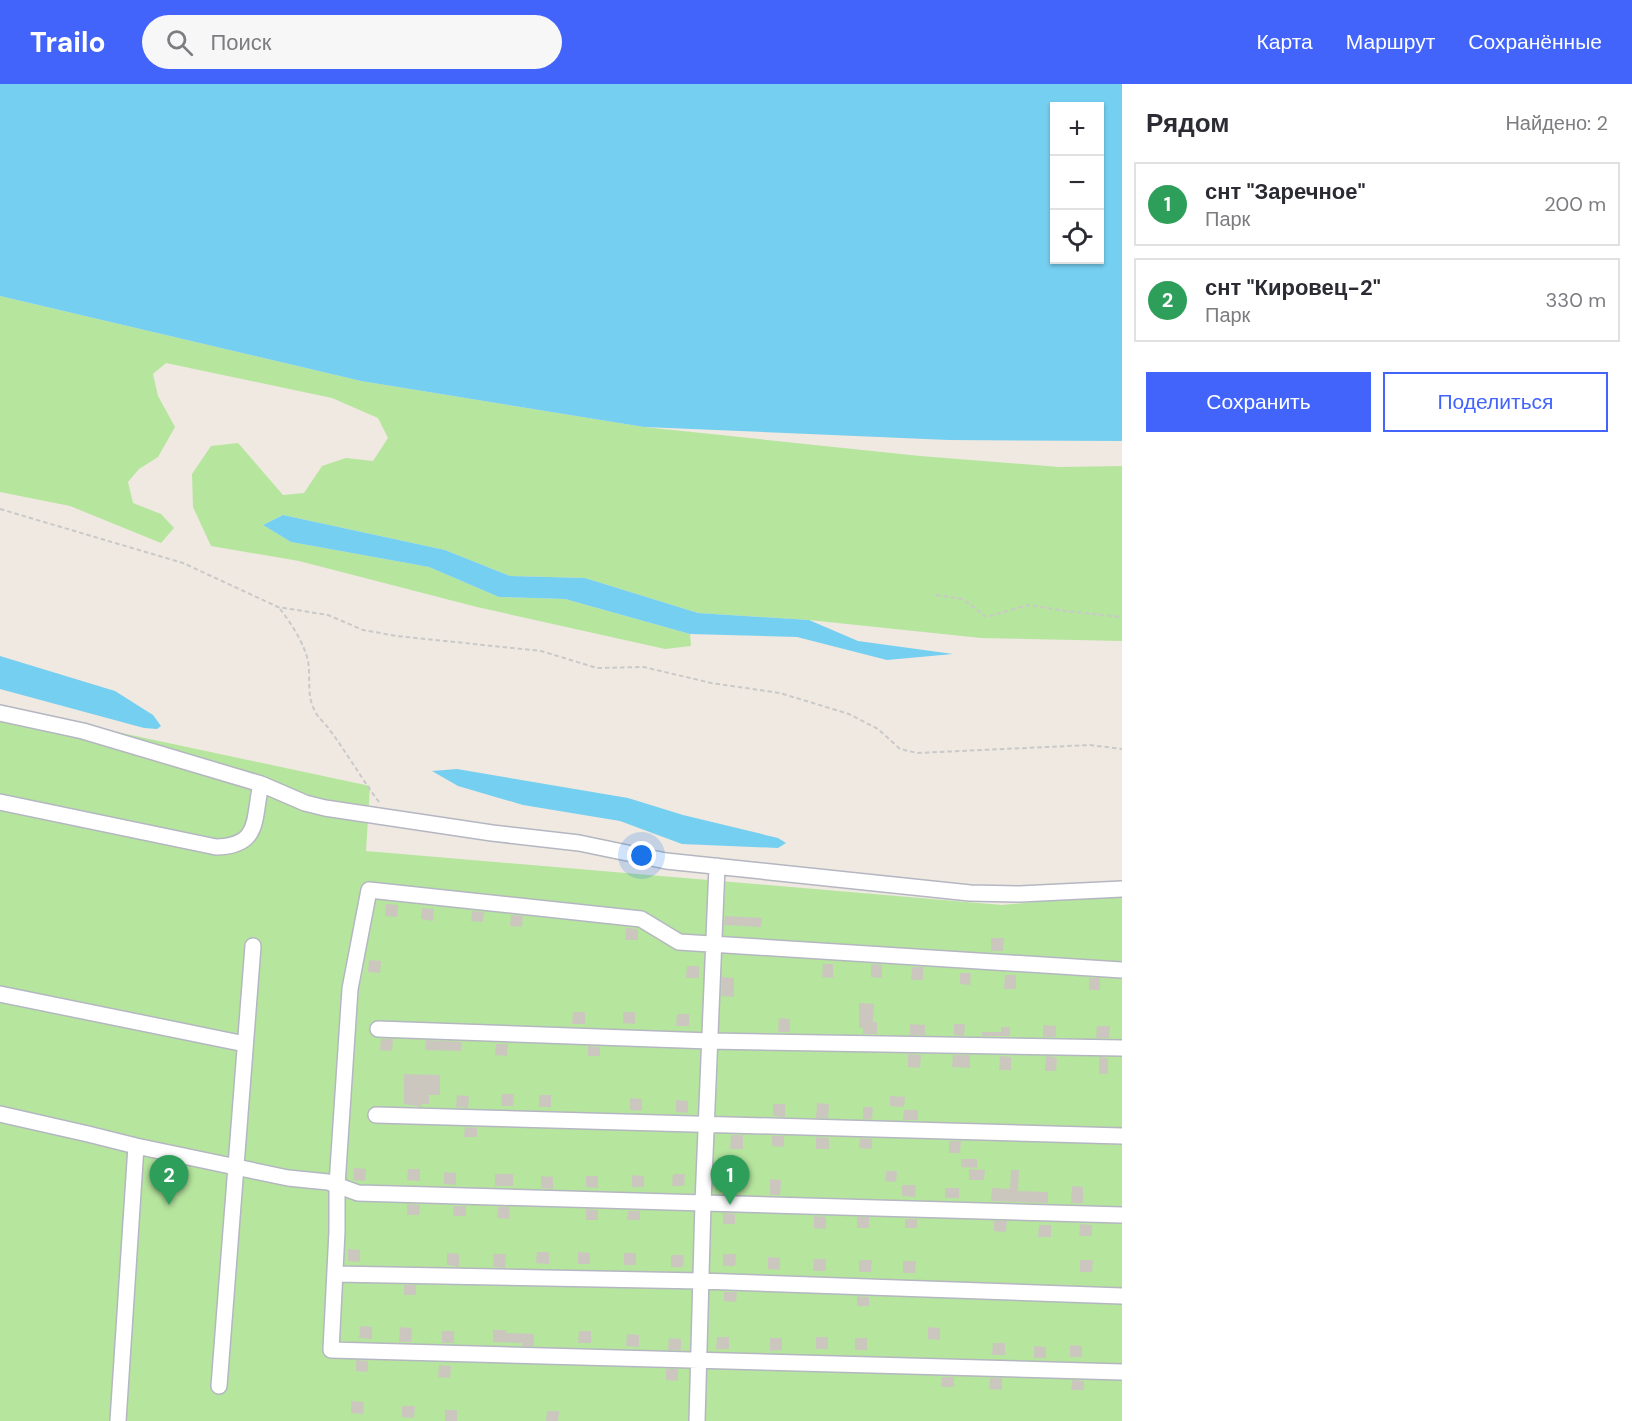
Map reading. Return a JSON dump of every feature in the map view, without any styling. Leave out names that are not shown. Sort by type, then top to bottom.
[{"type":"street","points":[[0,713],[83,731],[261,784],[305,803],[325,808],[579,843],[666,861],[994,895],[1122,889]]},
{"type":"street","points":[[0,802],[216,848],[233,847],[245,841],[253,829],[261,784]]},
{"type":"street","points":[[697,1421],[703,1203],[717,866]]},
{"type":"street","points":[[1122,970],[679,942],[641,919],[369,890],[350,989],[337,1185],[331,1350],[1122,1372]]},
{"type":"street","points":[[219,1386],[253,946]]},
{"type":"street","points":[[0,994],[245,1044]]},
{"type":"street","points":[[378,1029],[710,1041],[1122,1048]]},
{"type":"street","points":[[0,1114],[288,1178],[328,1182],[358,1193],[1122,1215]]},
{"type":"street","points":[[376,1114],[1122,1136]]},
{"type":"street","points":[[118,1421],[136,1146]]},
{"type":"street","points":[[335,1274],[701,1281],[1122,1296]]},
{"type":"path","points":[[0,509],[183,563],[278,607],[328,615],[363,630],[397,636],[541,651],[597,668],[644,667],[711,683],[780,693],[849,714],[878,729],[900,749],[917,753],[1090,745],[1122,749]]},
{"type":"path","points":[[936,596],[963,599],[986,617],[1029,605],[1122,617]]},
{"type":"path","points":[[278,607],[287,617],[308,661],[310,698],[315,712],[380,803]]},
{"type":"green space","points":[[0,296],[361,381],[644,427],[920,456],[1059,467],[1122,466],[1122,641],[981,638],[809,620],[698,613],[585,578],[510,576],[445,550],[283,515],[263,525],[291,542],[429,567],[499,597],[565,599],[690,634],[691,646],[665,649],[477,607],[299,561],[211,546],[193,507],[192,474],[211,446],[238,443],[283,495],[304,493],[322,466],[346,458],[373,461],[388,438],[378,418],[332,398],[166,363],[153,374],[158,396],[175,427],[158,457],[139,469],[128,482],[133,503],[161,514],[174,528],[161,543],[70,506],[0,492]]},
{"type":"green space","points":[[0,707],[370,786],[366,851],[1002,905],[1122,894],[1122,1421],[0,1421]]},
{"type":"water","points":[[0,84],[1122,84],[1122,441],[949,440],[644,427],[361,381],[0,296]]},
{"type":"water","points":[[283,515],[445,550],[510,576],[585,578],[698,613],[809,620],[858,641],[953,654],[887,660],[797,637],[690,634],[565,599],[499,597],[429,567],[291,542],[263,525]]},
{"type":"water","points":[[0,656],[115,691],[153,715],[161,726],[157,729],[144,728],[0,689]]},
{"type":"water","points":[[457,769],[628,798],[683,815],[778,838],[786,843],[778,848],[682,844],[620,821],[523,805],[458,786],[432,771]]},
{"type":"building","points":[[386,904],[398,905],[397,917],[385,916]]},
{"type":"building","points":[[422,908],[434,909],[433,921],[421,919]]},
{"type":"building","points":[[472,911],[484,912],[483,922],[471,921]]},
{"type":"building","points":[[511,915],[523,916],[522,927],[510,926]]},
{"type":"building","points":[[725,916],[762,918],[761,927],[724,925]]},
{"type":"building","points":[[626,928],[638,929],[638,940],[625,940]]},
{"type":"building","points":[[991,938],[1004,938],[1003,951],[991,951]]},
{"type":"building","points":[[369,960],[381,961],[380,973],[368,972]]},
{"type":"building","points":[[823,964],[833,964],[833,978],[822,977]]},
{"type":"building","points":[[871,964],[882,965],[882,978],[871,977]]},
{"type":"building","points":[[687,966],[699,966],[699,978],[686,978]]},
{"type":"building","points":[[912,967],[923,967],[923,980],[911,980]]},
{"type":"building","points":[[960,973],[971,973],[970,985],[960,984]]},
{"type":"building","points":[[1005,975],[1016,975],[1016,989],[1004,989]]},
{"type":"building","points":[[722,977],[734,978],[734,997],[721,996]]},
{"type":"building","points":[[1089,978],[1100,978],[1100,990],[1089,990]]},
{"type":"building","points":[[859,1003],[874,1004],[873,1022],[877,1022],[877,1034],[863,1034],[863,1028],[859,1028]]},
{"type":"building","points":[[573,1012],[585,1012],[585,1024],[572,1024]]},
{"type":"building","points":[[623,1012],[635,1012],[635,1024],[623,1023]]},
{"type":"building","points":[[677,1014],[689,1014],[689,1026],[676,1026]]},
{"type":"building","points":[[779,1018],[790,1019],[790,1032],[778,1032]]},
{"type":"building","points":[[910,1024],[925,1025],[925,1035],[910,1035]]},
{"type":"building","points":[[954,1024],[965,1024],[964,1036],[954,1035]]},
{"type":"building","points":[[1043,1025],[1056,1026],[1056,1037],[1043,1037]]},
{"type":"building","points":[[1097,1026],[1110,1026],[1109,1038],[1096,1038]]},
{"type":"building","points":[[1001,1027],[1010,1027],[1010,1036],[982,1036],[982,1032],[1001,1032]]},
{"type":"building","points":[[381,1039],[393,1039],[392,1051],[380,1050]]},
{"type":"building","points":[[426,1040],[462,1042],[461,1051],[425,1050]]},
{"type":"building","points":[[496,1044],[508,1044],[507,1056],[495,1055]]},
{"type":"building","points":[[588,1046],[600,1047],[600,1056],[588,1056]]},
{"type":"building","points":[[908,1054],[921,1055],[920,1068],[908,1067]]},
{"type":"building","points":[[953,1055],[970,1055],[970,1068],[952,1067]]},
{"type":"building","points":[[1000,1056],[1011,1057],[1011,1070],[999,1070]]},
{"type":"building","points":[[1046,1056],[1057,1059],[1056,1071],[1045,1071]]},
{"type":"building","points":[[1099,1057],[1108,1058],[1108,1074],[1099,1074]]},
{"type":"building","points":[[404,1074],[440,1075],[440,1095],[429,1095],[429,1104],[422,1104],[422,1107],[404,1104]]},
{"type":"building","points":[[502,1094],[514,1094],[513,1106],[501,1106]]},
{"type":"building","points":[[457,1095],[469,1096],[468,1108],[456,1107]]},
{"type":"building","points":[[539,1095],[551,1095],[551,1107],[539,1107]]},
{"type":"building","points":[[890,1096],[905,1097],[904,1107],[890,1106]]},
{"type":"building","points":[[630,1098],[642,1099],[642,1111],[630,1110]]},
{"type":"building","points":[[676,1100],[688,1101],[688,1113],[676,1112]]},
{"type":"building","points":[[817,1103],[829,1104],[828,1118],[816,1118]]},
{"type":"building","points":[[773,1104],[785,1104],[785,1117],[773,1116]]},
{"type":"building","points":[[863,1107],[873,1107],[872,1119],[863,1119]]},
{"type":"building","points":[[904,1110],[918,1110],[918,1120],[903,1120]]},
{"type":"building","points":[[465,1127],[477,1128],[477,1137],[464,1137]]},
{"type":"building","points":[[731,1135],[743,1135],[743,1149],[730,1149]]},
{"type":"building","points":[[772,1136],[784,1136],[784,1147],[772,1146]]},
{"type":"building","points":[[816,1137],[829,1138],[829,1149],[816,1149]]},
{"type":"building","points":[[860,1138],[872,1139],[872,1149],[859,1148]]},
{"type":"building","points":[[949,1141],[961,1141],[960,1153],[949,1153]]},
{"type":"building","points":[[961,1159],[977,1159],[977,1168],[961,1167]]},
{"type":"building","points":[[354,1168],[366,1169],[365,1181],[353,1180]]},
{"type":"building","points":[[408,1169],[420,1169],[420,1181],[407,1180]]},
{"type":"building","points":[[969,1169],[985,1170],[984,1180],[969,1180]]},
{"type":"building","points":[[1011,1170],[1019,1170],[1018,1191],[1048,1192],[1048,1203],[991,1201],[992,1188],[1010,1189]]},
{"type":"building","points":[[886,1171],[897,1171],[896,1182],[885,1181]]},
{"type":"building","points":[[444,1172],[456,1173],[456,1185],[444,1184]]},
{"type":"building","points":[[495,1174],[513,1174],[513,1186],[495,1186]]},
{"type":"building","points":[[673,1174],[685,1174],[684,1186],[672,1186]]},
{"type":"building","points":[[632,1175],[644,1176],[644,1187],[632,1187]]},
{"type":"building","points":[[541,1176],[553,1177],[553,1189],[541,1188]]},
{"type":"building","points":[[586,1176],[598,1176],[598,1188],[586,1187]]},
{"type":"building","points":[[723,1178],[737,1178],[737,1193],[722,1193]]},
{"type":"building","points":[[770,1179],[781,1180],[780,1195],[770,1195]]},
{"type":"building","points":[[902,1185],[916,1185],[915,1197],[902,1196]]},
{"type":"building","points":[[1072,1186],[1083,1187],[1083,1203],[1071,1203]]},
{"type":"building","points":[[945,1188],[959,1188],[959,1198],[945,1198]]},
{"type":"building","points":[[407,1204],[420,1205],[419,1215],[407,1215]]},
{"type":"building","points":[[454,1206],[466,1206],[466,1216],[453,1216]]},
{"type":"building","points":[[498,1207],[510,1207],[509,1219],[497,1218]]},
{"type":"building","points":[[586,1209],[598,1210],[598,1220],[586,1220]]},
{"type":"building","points":[[628,1211],[640,1211],[640,1220],[627,1220]]},
{"type":"building","points":[[723,1213],[735,1214],[735,1224],[723,1224]]},
{"type":"building","points":[[814,1216],[826,1217],[826,1229],[814,1228]]},
{"type":"building","points":[[857,1217],[869,1217],[869,1228],[857,1228]]},
{"type":"building","points":[[905,1219],[917,1219],[917,1228],[905,1228]]},
{"type":"building","points":[[994,1221],[1007,1221],[1006,1232],[994,1231]]},
{"type":"building","points":[[1080,1224],[1092,1225],[1092,1236],[1079,1236]]},
{"type":"building","points":[[1039,1225],[1051,1225],[1051,1237],[1038,1237]]},
{"type":"building","points":[[348,1249],[360,1250],[360,1262],[348,1261]]},
{"type":"building","points":[[537,1252],[549,1252],[549,1264],[536,1263]]},
{"type":"building","points":[[578,1252],[590,1253],[590,1264],[578,1264]]},
{"type":"building","points":[[447,1253],[459,1254],[459,1267],[447,1265]]},
{"type":"building","points":[[624,1253],[636,1253],[636,1265],[624,1265]]},
{"type":"building","points":[[493,1254],[506,1254],[505,1268],[494,1267]]},
{"type":"building","points":[[723,1254],[736,1254],[735,1266],[723,1266]]},
{"type":"building","points":[[671,1255],[684,1255],[683,1267],[671,1267]]},
{"type":"building","points":[[768,1257],[780,1258],[780,1270],[768,1269]]},
{"type":"building","points":[[814,1259],[826,1259],[826,1271],[813,1271]]},
{"type":"building","points":[[859,1260],[872,1260],[871,1272],[859,1272]]},
{"type":"building","points":[[1080,1260],[1093,1260],[1092,1272],[1080,1272]]},
{"type":"building","points":[[903,1261],[916,1261],[915,1273],[903,1273]]},
{"type":"building","points":[[404,1285],[416,1285],[416,1295],[404,1295]]},
{"type":"building","points":[[724,1292],[737,1292],[736,1302],[724,1301]]},
{"type":"building","points":[[857,1296],[869,1297],[869,1306],[857,1306]]},
{"type":"building","points":[[360,1326],[372,1327],[372,1339],[359,1338]]},
{"type":"building","points":[[400,1327],[412,1328],[411,1342],[399,1342]]},
{"type":"building","points":[[928,1327],[940,1328],[940,1340],[928,1339]]},
{"type":"building","points":[[493,1330],[534,1334],[534,1346],[522,1346],[522,1343],[493,1342]]},
{"type":"building","points":[[442,1331],[454,1331],[454,1343],[442,1343]]},
{"type":"building","points":[[579,1331],[591,1331],[591,1343],[578,1343]]},
{"type":"building","points":[[627,1334],[639,1335],[639,1347],[626,1346]]},
{"type":"building","points":[[717,1337],[729,1337],[729,1349],[716,1349]]},
{"type":"building","points":[[816,1337],[828,1337],[828,1349],[816,1349]]},
{"type":"building","points":[[669,1338],[681,1339],[681,1350],[668,1350]]},
{"type":"building","points":[[770,1338],[782,1338],[782,1350],[770,1351]]},
{"type":"building","points":[[855,1338],[867,1338],[867,1350],[855,1350]]},
{"type":"building","points":[[993,1343],[1005,1343],[1005,1355],[992,1355]]},
{"type":"building","points":[[1070,1345],[1082,1346],[1082,1357],[1070,1357]]},
{"type":"building","points":[[1034,1346],[1046,1347],[1046,1358],[1034,1358]]},
{"type":"building","points":[[356,1360],[368,1361],[368,1372],[356,1371]]},
{"type":"building","points":[[439,1365],[451,1366],[450,1378],[438,1377]]},
{"type":"building","points":[[666,1369],[678,1369],[678,1381],[666,1380]]},
{"type":"building","points":[[942,1377],[954,1377],[954,1387],[941,1387]]},
{"type":"building","points":[[990,1378],[1002,1378],[1002,1390],[989,1389]]},
{"type":"building","points":[[1072,1380],[1084,1381],[1084,1390],[1071,1390]]},
{"type":"building","points":[[351,1401],[364,1402],[363,1414],[351,1413]]},
{"type":"building","points":[[402,1406],[415,1406],[414,1418],[402,1417]]},
{"type":"building","points":[[445,1410],[457,1410],[457,1421],[445,1421]]},
{"type":"building","points":[[547,1411],[559,1411],[558,1421],[546,1421]]},
{"type":"place","name":"снт \"Кировец-2\"","points":[[169,1205]]},
{"type":"place","name":"снт \"Заречное\"","points":[[730,1205]]}]
